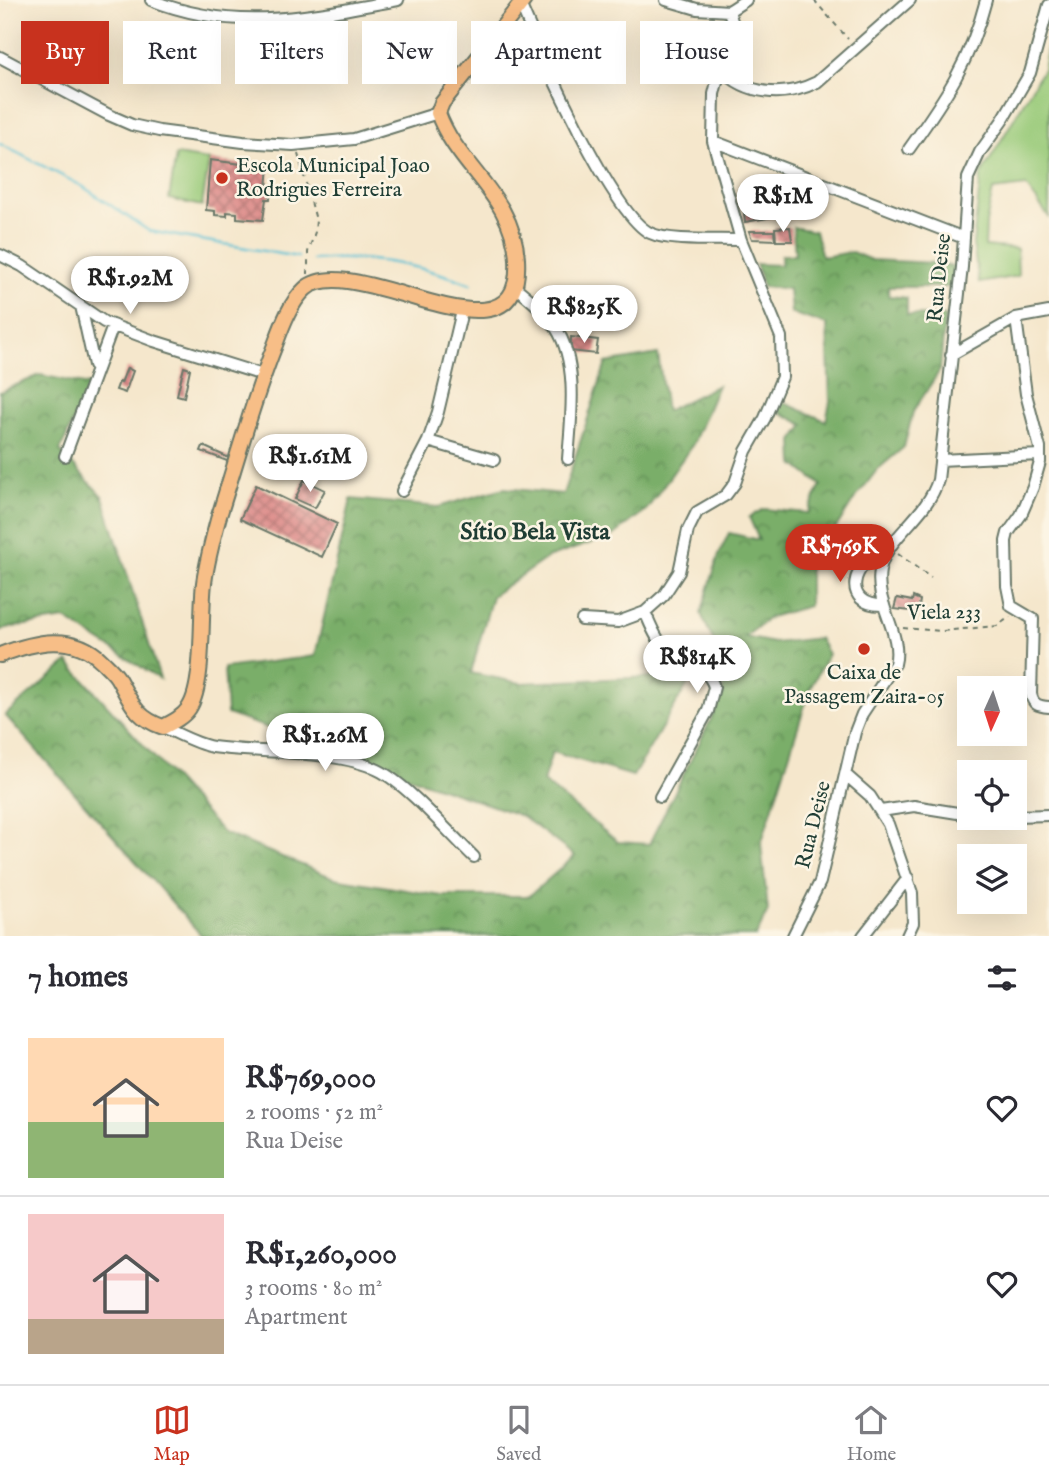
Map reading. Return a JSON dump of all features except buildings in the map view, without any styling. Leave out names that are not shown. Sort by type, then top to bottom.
[{"type":"main road","points":[[0,655],[38,643],[72,642],[95,654],[116,675],[125,696],[148,722],[163,727],[182,716],[189,708],[195,695],[208,558],[263,375],[283,323],[298,297],[319,281],[346,279],[462,311],[482,310],[506,300],[517,267],[514,235],[507,217],[447,132],[438,113],[442,103],[522,3]]},
{"type":"street","points":[[151,0],[217,17],[254,21],[306,18],[398,0]]},
{"type":"street","points":[[666,0],[697,9],[729,11],[746,0]]},
{"type":"street","points":[[739,84],[769,92],[790,92],[817,82],[910,0]]},
{"type":"street","points":[[909,149],[950,92],[963,66],[986,0]]},
{"type":"street","points":[[522,3],[542,57],[597,163],[621,202],[638,223],[650,233],[668,237],[741,240]]},
{"type":"street","name":"Rua Deise","points":[[884,605],[869,605],[863,602],[856,590],[858,573],[867,562],[887,552],[934,494],[938,480],[968,178],[980,152],[1026,81],[1049,5]]},
{"type":"street","points":[[729,11],[732,21]]},
{"type":"street","points":[[0,57],[132,125],[243,142],[296,145],[354,139],[438,113]]},
{"type":"street","points":[[582,620],[618,622],[645,612],[664,595],[679,572],[688,530],[696,512],[726,495],[735,483],[746,451],[765,418],[782,377],[780,337],[741,240],[713,141],[714,94],[717,84]]},
{"type":"street","points":[[713,141],[964,238]]},
{"type":"street","points":[[0,255],[22,266],[91,315],[113,326],[263,375]]},
{"type":"street","points":[[513,285],[549,318],[563,342],[570,375],[568,458]]},
{"type":"street","points":[[81,306],[94,365]]},
{"type":"street","points":[[401,492],[439,412],[462,311]]},
{"type":"street","points":[[951,355],[1016,318],[1049,312]]},
{"type":"street","points":[[1016,318],[1026,394],[1040,455],[1033,487],[1021,515],[1008,533],[1005,550],[1011,606],[1031,616],[1034,623],[1031,694],[1033,702],[1049,707]]},
{"type":"street","points":[[65,456],[113,326]]},
{"type":"street","points":[[428,440],[494,460]]},
{"type":"street","points":[[940,460],[1040,455]]},
{"type":"street","name":"Rua Deise","points":[[793,936],[820,882],[855,732],[862,714],[895,664],[896,647],[879,593],[880,572],[887,552]]},
{"type":"street","points":[[645,612],[660,643],[672,654],[706,672],[714,687],[708,711],[660,797]]},
{"type":"street","points":[[163,727],[210,746],[336,758],[360,763],[397,783],[474,857]]},
{"type":"street","points":[[846,775],[870,796],[881,811],[908,878],[914,906],[913,923],[907,936]]},
{"type":"street","points":[[881,811],[914,807],[957,812]]},
{"type":"street","points":[[1027,816],[1049,815]]},
{"type":"street","points":[[863,936],[908,878]]},
{"type":"path","points":[[814,0],[855,47]]},
{"type":"path","points":[[296,145],[316,220],[308,252],[310,286]]},
{"type":"path","points":[[887,552],[931,578]]},
{"type":"path","name":"Viela 233","points":[[891,627],[942,631],[997,626],[1013,615]]},
{"type":"green space","points":[[1049,39],[1049,217],[1026,186],[993,190],[986,223],[985,246],[1017,249],[1018,276],[979,283],[973,244],[981,175],[1043,69]]},
{"type":"green space","points":[[176,155],[209,160],[202,206],[169,199]]},
{"type":"green space","points":[[793,227],[815,231],[822,257],[852,252],[871,260],[935,263],[955,267],[954,287],[888,287],[889,296],[907,298],[907,315],[945,316],[940,370],[913,412],[904,447],[877,470],[809,569],[809,606],[770,617],[745,637],[774,643],[819,638],[828,654],[810,689],[761,844],[768,911],[756,936],[202,936],[5,715],[68,662],[223,833],[334,878],[442,896],[529,896],[575,856],[522,816],[227,714],[224,668],[315,656],[351,499],[438,507],[504,488],[563,494],[606,363],[658,354],[666,411],[718,385],[693,444],[647,509],[614,535],[547,558],[492,596],[471,673],[521,683],[693,675],[633,776],[552,752],[543,782],[618,842],[649,844],[723,695],[722,660],[701,614],[719,554],[729,533],[759,540],[749,517],[764,509],[808,513],[821,485],[794,464],[793,441],[804,425],[774,409],[778,400],[826,421],[830,402],[827,325],[791,313],[789,289],[763,287],[756,264],[781,265],[781,255],[795,255]]},
{"type":"green space","points":[[40,375],[89,385],[60,451],[103,497],[160,679],[65,619],[0,631],[0,392]]},
{"type":"waterway","points":[[0,144],[82,186],[149,231],[298,257]]},
{"type":"waterway","points":[[313,260],[353,259],[393,263],[471,284]]},
{"type":"place","name":"Escola Municipal Joao Rodrigues Ferreira","points":[[222,178]]},
{"type":"place","name":"Caixa de Passagem Zaira-05","points":[[864,649]]},
{"type":"district","name":"Sítio Bela Vista","points":[[535,532]]}]
